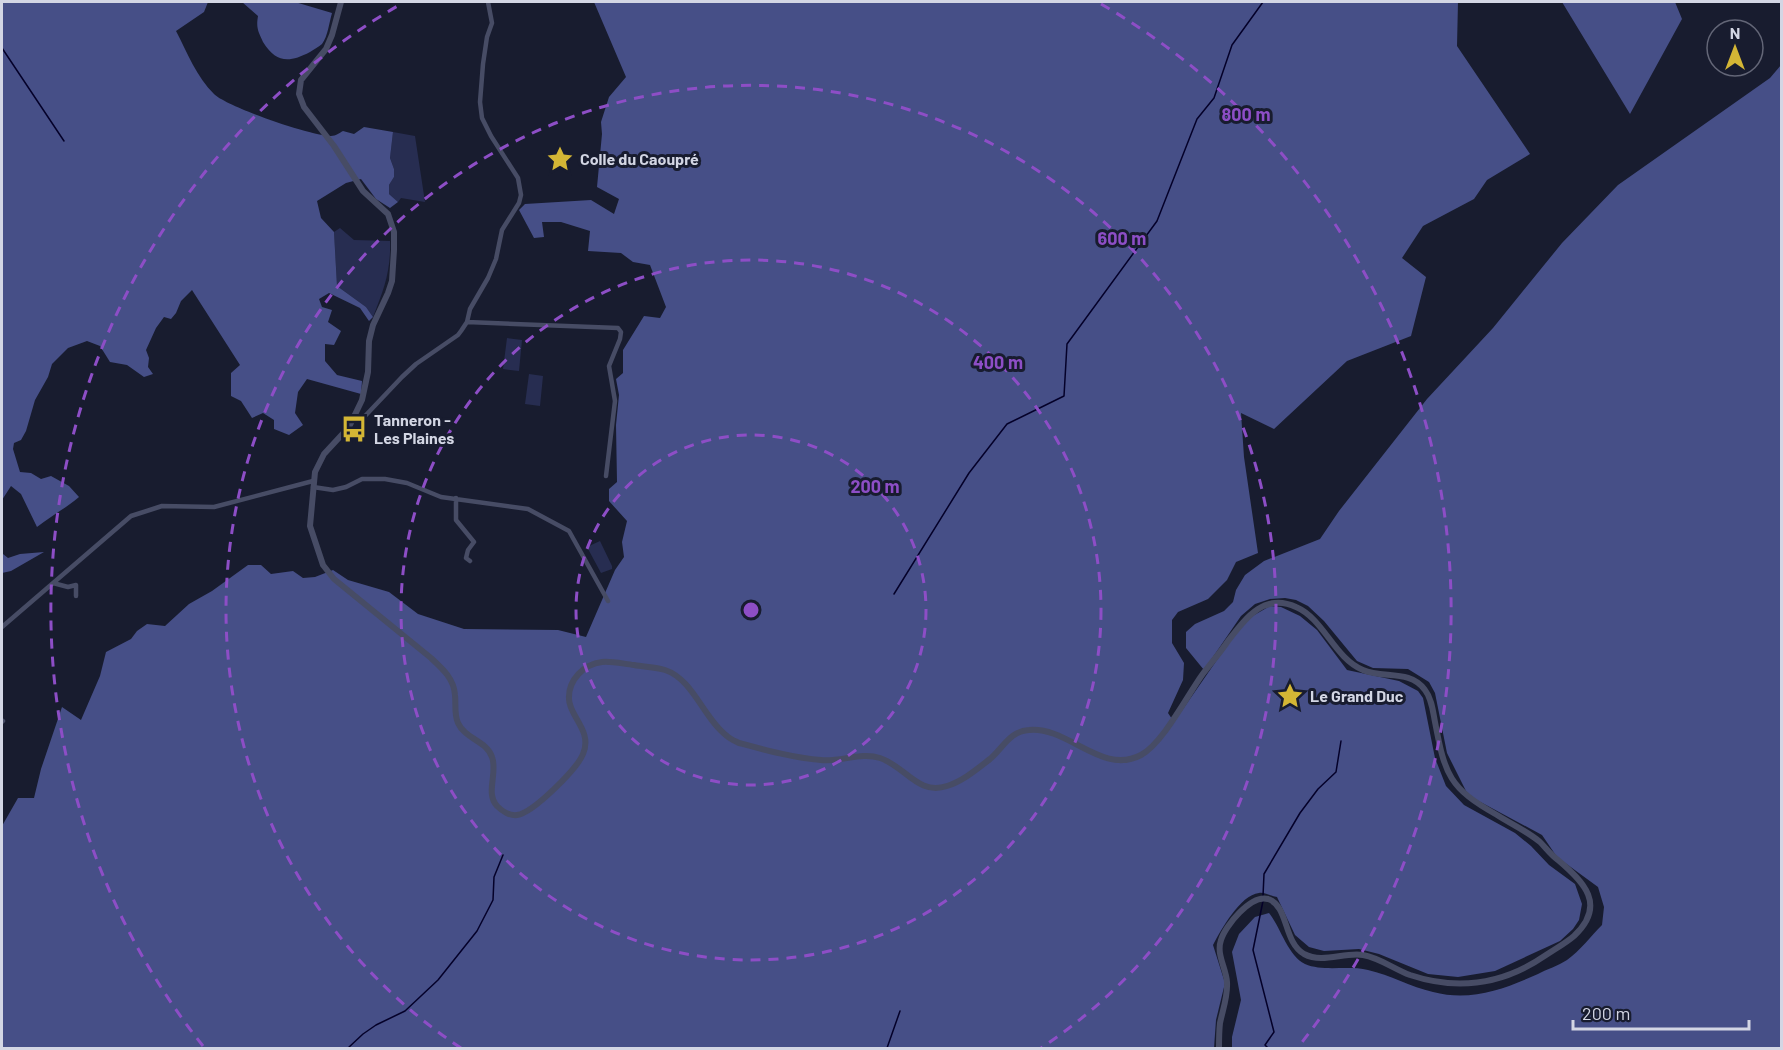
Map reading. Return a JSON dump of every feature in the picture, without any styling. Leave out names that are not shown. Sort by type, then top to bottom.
[{"type":"street","points":[[341,2],[326,49],[304,74],[299,86],[299,94],[303,107],[334,146],[363,191],[388,214],[394,232],[392,281],[373,325],[369,341],[365,389],[354,419],[319,460],[313,484],[310,526],[320,557],[334,579],[358,601],[432,658],[446,673],[455,693],[458,722],[465,733],[490,751],[494,762],[492,795],[498,807],[510,815],[529,811],[560,781],[584,753],[585,733],[568,700],[572,682],[585,668],[594,663],[605,662],[655,668],[679,677],[716,725],[727,736],[739,743],[819,760],[870,756],[881,758],[925,788],[935,789],[948,786],[969,775],[991,758],[1013,735],[1023,730],[1033,729],[1046,732],[1098,755],[1116,760],[1141,755],[1163,733],[1203,673],[1246,616],[1257,608],[1280,602],[1297,607],[1309,616],[1346,658],[1360,669],[1406,677],[1424,689],[1428,694],[1432,709],[1442,758],[1452,782],[1472,801],[1538,841],[1583,882],[1589,897],[1589,911],[1586,921],[1576,934],[1535,963],[1505,977],[1475,984],[1441,983],[1410,975],[1364,955],[1320,958],[1309,956],[1293,944],[1281,910],[1275,903],[1263,898],[1252,901],[1221,939],[1219,949],[1227,978],[1227,995],[1219,1028],[1219,1048]]},
{"type":"street","points":[[354,419],[359,420],[366,415],[409,370],[458,335],[488,278],[496,259],[502,230],[514,213],[521,195],[518,178],[482,118],[480,102],[483,64],[487,36],[492,23],[488,2]]},
{"type":"street","points":[[466,322],[618,328],[621,332],[620,339],[609,366],[615,401],[606,476]]},
{"type":"street","points":[[2,627],[119,525],[131,516],[148,509],[175,505],[214,507],[313,484],[333,490],[346,487],[362,479],[385,479],[407,483],[441,497],[528,509],[568,531],[608,601]]},
{"type":"street","points":[[456,498],[456,520],[474,542],[466,558],[470,561]]},
{"type":"street","points":[[53,583],[68,587],[76,585],[76,596]]},
{"type":"shaded area","points":[[2,2],[208,2],[204,12],[176,31],[197,73],[208,88],[222,100],[252,113],[321,135],[333,136],[343,131],[354,134],[364,127],[393,132],[390,158],[394,177],[389,185],[389,194],[398,202],[390,208],[376,199],[361,179],[346,183],[317,201],[321,218],[334,232],[337,286],[366,307],[373,317],[369,321],[360,308],[329,293],[319,299],[322,307],[332,310],[328,322],[341,331],[334,345],[325,344],[325,361],[337,375],[362,381],[361,394],[307,379],[298,392],[295,413],[303,425],[289,435],[274,429],[274,420],[263,413],[252,418],[241,401],[231,396],[231,373],[240,365],[192,290],[181,301],[171,319],[164,317],[156,328],[146,350],[149,358],[148,367],[153,374],[144,377],[127,365],[110,362],[100,346],[87,341],[68,348],[52,364],[48,377],[35,400],[26,431],[21,440],[14,443],[13,449],[20,472],[31,473],[41,479],[51,476],[69,486],[79,497],[37,527],[21,494],[11,486],[2,500]]},
{"type":"shaded area","points":[[242,2],[295,2],[332,13],[326,37],[321,45],[302,56],[289,59],[278,57],[263,42],[257,24],[258,16]]},
{"type":"shaded area","points":[[594,2],[1458,2],[1457,46],[1530,154],[1487,180],[1474,199],[1423,226],[1402,258],[1426,277],[1411,336],[1347,361],[1274,429],[1241,413],[1244,457],[1258,553],[1236,562],[1227,580],[1208,599],[1178,612],[1172,620],[1172,643],[1184,663],[1183,680],[1168,713],[1174,722],[1244,621],[1270,606],[1281,607],[1300,616],[1317,630],[1347,670],[1399,681],[1418,691],[1423,698],[1435,758],[1446,786],[1464,805],[1515,833],[1549,865],[1575,884],[1582,904],[1579,920],[1573,929],[1560,941],[1495,971],[1458,977],[1428,974],[1379,954],[1359,949],[1324,951],[1309,947],[1295,935],[1277,897],[1261,893],[1252,895],[1238,906],[1213,945],[1225,983],[1216,1020],[1214,1048],[2,1048],[2,826],[18,798],[34,798],[41,769],[62,707],[81,720],[100,676],[106,652],[131,639],[147,624],[165,626],[189,604],[212,591],[248,565],[261,565],[271,574],[293,571],[303,578],[315,577],[333,570],[348,580],[389,592],[418,614],[464,629],[558,630],[586,637],[615,570],[624,557],[622,542],[627,521],[609,501],[609,489],[617,482],[616,425],[619,395],[616,379],[623,373],[623,350],[644,316],[660,318],[666,307],[650,265],[633,262],[621,253],[588,251],[590,231],[561,222],[542,222],[544,237],[534,238],[519,210],[525,204],[591,200],[614,214],[619,199],[597,187],[601,122],[609,97],[626,77]]},
{"type":"shaded area","points":[[1562,2],[1675,2],[1682,19],[1630,114]]},
{"type":"shaded area","points":[[1781,65],[1781,1048],[1232,1048],[1232,1037],[1241,1000],[1232,952],[1239,934],[1255,917],[1269,913],[1289,948],[1305,964],[1320,968],[1368,970],[1425,990],[1461,996],[1500,989],[1560,964],[1576,952],[1602,925],[1604,907],[1598,887],[1557,857],[1542,835],[1473,798],[1466,791],[1447,753],[1435,693],[1429,682],[1408,669],[1373,668],[1357,661],[1324,621],[1308,606],[1296,600],[1270,599],[1255,604],[1241,616],[1204,670],[1186,648],[1186,632],[1195,624],[1224,611],[1233,602],[1236,590],[1245,575],[1264,561],[1320,539],[1339,511],[1427,399],[1493,328],[1562,243],[1618,185],[1770,78]]},
{"type":"shaded area","points":[[393,132],[415,136],[425,202],[401,198],[398,202],[389,194],[389,185],[394,177],[390,158]]},
{"type":"shaded area","points":[[340,228],[354,240],[390,241],[386,280],[373,317],[366,307],[337,286],[334,232]]},
{"type":"shaded area","points":[[507,338],[522,340],[519,371],[503,369]]},
{"type":"shaded area","points":[[529,374],[543,376],[540,406],[525,404]]},
{"type":"shaded area","points":[[600,541],[612,566],[612,569],[601,573],[587,547]]},
{"type":"shaded area","points":[[2,550],[8,558],[20,554],[44,552],[11,571],[2,573]]},
{"type":"waterway","points":[[894,594],[969,473],[1007,424],[1064,396],[1067,344],[1157,221],[1197,119],[1214,98],[1232,45],[1263,2]]},
{"type":"waterway","points":[[2,48],[64,141]]},
{"type":"waterway","points":[[1263,896],[1264,874],[1300,813],[1318,789],[1336,772],[1341,741]]},
{"type":"waterway","points":[[348,1048],[376,1025],[405,1011],[438,980],[477,931],[493,900],[494,877],[503,855]]},
{"type":"waterway","points":[[1263,901],[1253,950],[1274,1032],[1265,1045],[1268,1048]]},
{"type":"waterway","points":[[887,1048],[900,1011]]},
{"type":"place","name":"Colle du Caoupré","points":[[560,159]]},
{"type":"place","name":"Tanneron - Les Plaines","points":[[354,429]]},
{"type":"place","name":"Le Grand Duc","points":[[1290,696]]}]
